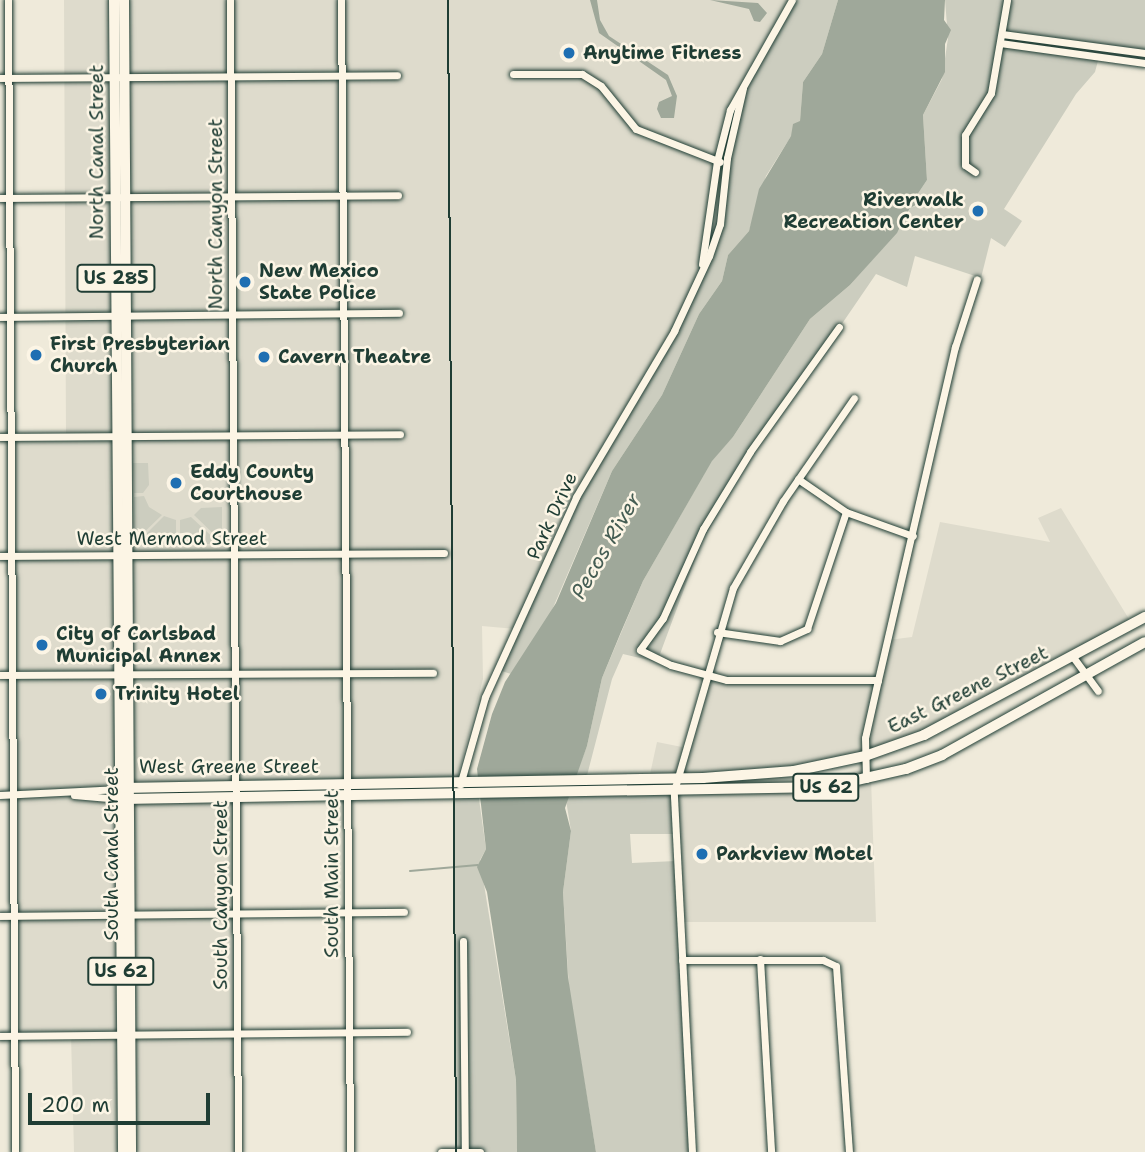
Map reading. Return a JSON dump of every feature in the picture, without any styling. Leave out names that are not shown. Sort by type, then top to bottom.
[{"type":"highway","name":"North Canal Street","points":[[114,0],[119,77],[122,555]]},
{"type":"highway","name":"North Canal Street","points":[[119,77],[124,0]]},
{"type":"highway","name":"South Canal Street","points":[[122,555],[126,1035],[123,1152]]},
{"type":"highway","name":"East Greene Street","points":[[347,796],[475,793],[756,776],[865,756],[954,721],[1145,617]]},
{"type":"highway","name":"East Greene Street","points":[[347,784],[466,780],[674,791],[815,789],[866,779],[942,755],[1145,642]]},
{"type":"highway","points":[[756,776],[756,791]]},
{"type":"highway","name":"West Greene Street","points":[[125,793],[236,784],[347,784]]},
{"type":"highway","name":"West Greene Street","points":[[125,793],[236,798],[347,796]]},
{"type":"highway","name":"South Canal Street","points":[[126,1035],[131,1152]]},
{"type":"street","points":[[8,0],[4,78],[4,198],[10,317],[15,676],[15,1152]]},
{"type":"street","name":"North Canyon Street","points":[[230,0],[233,554]]},
{"type":"street","name":"South Main Street","points":[[341,0],[350,1152]]},
{"type":"street","name":"Park Drive","points":[[702,265],[717,161],[730,110],[792,0]]},
{"type":"street","points":[[975,172],[965,165],[965,135],[991,93],[1007,0]]},
{"type":"street","points":[[1002,34],[1145,53]]},
{"type":"street","points":[[1000,43],[1145,63]]},
{"type":"street","points":[[1096,56],[1097,47]]},
{"type":"street","points":[[513,74],[589,76],[636,129],[726,165]]},
{"type":"street","points":[[4,78],[397,75]]},
{"type":"street","name":"Park Drive","points":[[459,793],[466,780],[488,688],[576,497],[674,331],[720,224],[726,165],[743,88]]},
{"type":"street","points":[[4,198],[398,195]]},
{"type":"street","points":[[866,779],[865,756],[878,680],[955,347],[977,279]]},
{"type":"street","points":[[0,317],[399,313]]},
{"type":"street","points":[[839,327],[737,474],[703,529],[663,618],[641,649],[657,660],[727,680],[878,680]]},
{"type":"street","points":[[692,1152],[674,791],[717,632],[744,567],[797,479],[854,398]]},
{"type":"street","points":[[0,437],[400,434]]},
{"type":"street","points":[[797,479],[846,512],[913,536]]},
{"type":"street","points":[[717,632],[780,641],[807,629],[846,512]]},
{"type":"street","name":"West Mermod Street","points":[[0,556],[444,553]]},
{"type":"street","name":"South Canyon Street","points":[[233,554],[238,1152]]},
{"type":"street","points":[[1073,657],[1098,691]]},
{"type":"street","points":[[0,676],[433,673]]},
{"type":"street","name":"West Greene Street","points":[[0,795],[125,793]]},
{"type":"street","points":[[0,916],[404,912]]},
{"type":"street","points":[[463,941],[465,1152]]},
{"type":"street","points":[[682,960],[833,962],[840,973],[849,1152]]},
{"type":"street","points":[[760,960],[771,1152]]},
{"type":"street","points":[[0,1035],[407,1032]]},
{"type":"street","points":[[441,1152],[480,1152]]},
{"type":"shaded area","points":[[64,0],[792,0],[730,110],[702,265],[692,292],[516,629],[482,626],[483,679],[457,780],[236,785],[238,1152],[74,1152],[71,1035],[15,1035],[12,437],[66,436]]},
{"type":"shaded area","points":[[792,0],[838,0],[822,54],[803,82],[800,122],[766,176],[749,231],[728,255],[722,281],[699,314],[662,395],[612,471],[549,617],[511,674],[496,669],[564,526],[666,346],[709,256],[743,88]]},
{"type":"shaded area","points":[[945,0],[1145,0],[1145,63],[1099,57],[1095,72],[1076,94],[1004,209],[1022,221],[1005,247],[991,238],[981,278],[915,256],[907,287],[876,274],[753,454],[702,541],[657,662],[623,654],[612,679],[583,791],[674,791],[675,834],[630,834],[632,863],[676,861],[692,1152],[596,1152],[569,989],[563,892],[571,831],[566,800],[587,746],[602,678],[643,581],[712,460],[733,437],[810,319],[850,285],[904,224],[910,208],[916,206],[913,201],[927,180],[923,115],[942,79],[948,38]]},
{"type":"shaded area","points":[[133,463],[148,463],[149,485],[143,493],[134,493]]},
{"type":"shaded area","points":[[144,496],[149,507],[162,515],[134,542],[134,497]]},
{"type":"shaded area","points":[[222,507],[222,542],[194,515],[201,508]]},
{"type":"shaded area","points":[[1061,508],[1132,624],[954,721],[819,767],[649,779],[657,742],[687,748],[706,674],[727,680],[878,680],[888,640],[912,637],[940,522],[1050,542],[1038,518]]},
{"type":"shaded area","points":[[164,516],[176,520],[176,544],[136,544]]},
{"type":"shaded area","points":[[191,517],[220,544],[180,544],[180,520]]},
{"type":"shaded area","points":[[871,778],[876,922],[680,922],[674,791],[756,791]]},
{"type":"shaded area","points":[[478,792],[486,849],[480,860],[516,1080],[517,1152],[456,1152],[453,793]]},
{"type":"water","points":[[590,0],[597,0],[600,20],[609,36],[668,75],[677,96],[674,118],[661,118],[657,109],[659,102],[672,96],[666,80],[599,33]]},
{"type":"water","points":[[710,0],[758,3],[767,13],[760,22],[754,21],[749,9]]},
{"type":"water","name":"Pecos River","points":[[838,0],[945,0],[944,20],[951,30],[945,44],[945,72],[923,115],[927,180],[913,201],[918,204],[910,208],[897,233],[850,285],[810,319],[733,437],[712,461],[643,581],[621,632],[602,678],[587,746],[565,808],[571,831],[563,892],[568,977],[596,1152],[517,1152],[516,1080],[487,892],[477,867],[486,849],[477,769],[492,714],[505,682],[556,603],[612,471],[662,395],[699,314],[722,281],[728,255],[749,231],[759,189],[791,136],[793,124],[800,121],[803,82],[822,54]]},
{"type":"waterway","points":[[410,871],[478,865]]},
{"type":"railway","points":[[448,0],[456,1152]]},
{"type":"place","name":"Anytime Fitness","points":[[569,53]]},
{"type":"place","name":"Riverwalk Recreation Center","points":[[978,211]]},
{"type":"place","name":"New Mexico State Police","points":[[245,282]]},
{"type":"place","name":"First Presbyterian Church","points":[[36,355]]},
{"type":"place","name":"Cavern Theatre","points":[[264,357]]},
{"type":"place","name":"Eddy County Courthouse","points":[[176,483]]},
{"type":"place","name":"City of Carlsbad Municipal Annex","points":[[42,645]]},
{"type":"place","name":"Trinity Hotel","points":[[101,694]]},
{"type":"place","name":"Parkview Motel","points":[[702,854]]}]
